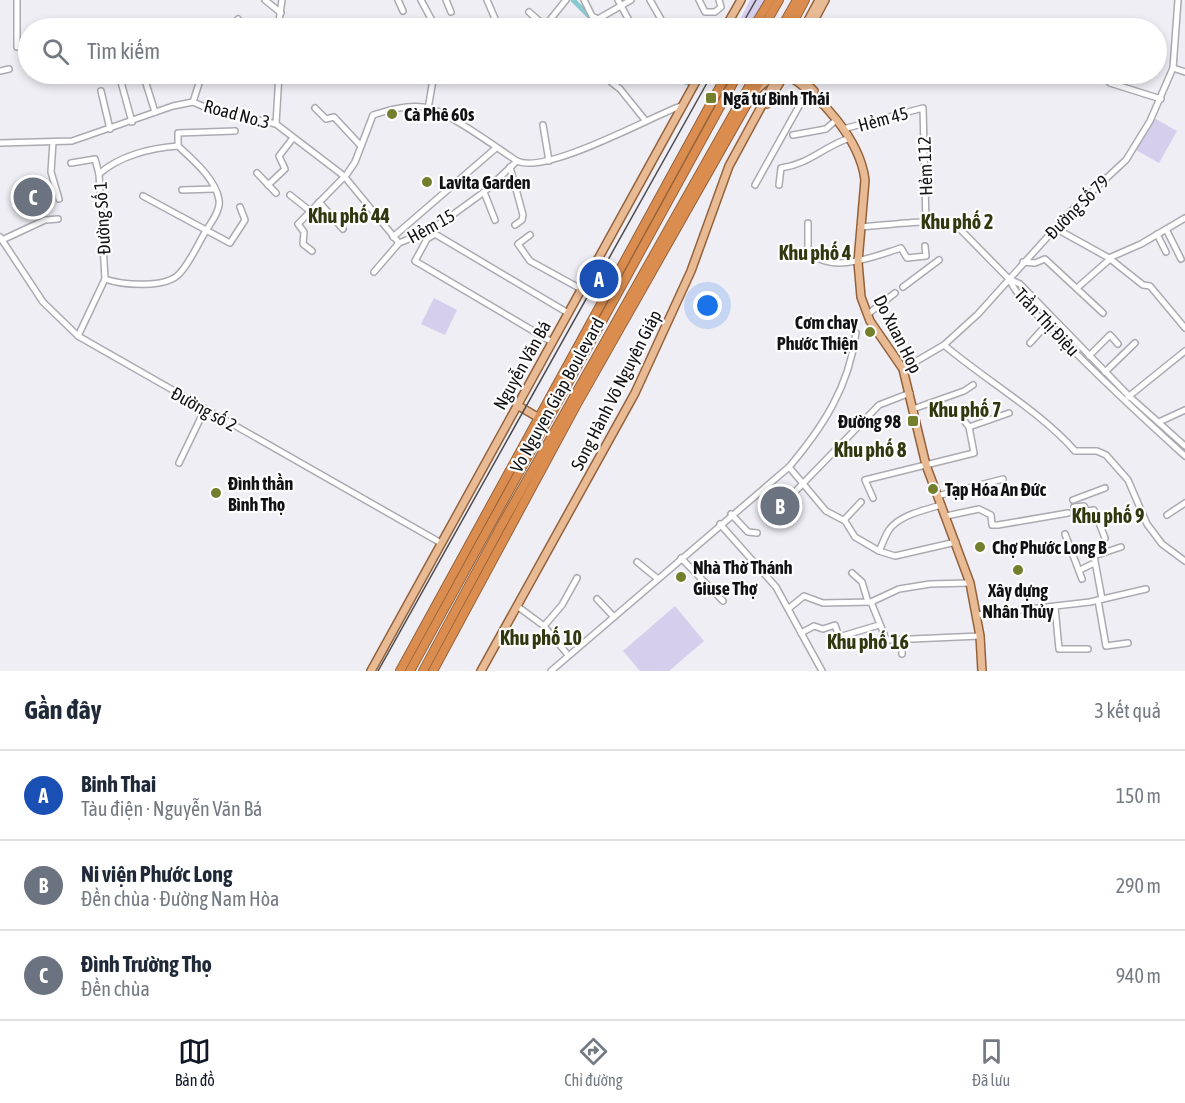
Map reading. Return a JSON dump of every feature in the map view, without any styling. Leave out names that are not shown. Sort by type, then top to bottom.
[{"type":"highway","points":[[759,18],[770,0]]},
{"type":"highway","points":[[769,18],[779,0]]},
{"type":"highway","points":[[787,18],[797,0]]},
{"type":"highway","points":[[796,18],[806,0]]},
{"type":"highway","name":"Vo Nguyen Giap Boulevard","points":[[410,671],[723,84]]},
{"type":"highway","name":"Vo Nguyen Giap Boulevard","points":[[400,671],[732,84]]},
{"type":"highway","name":"Vo Nguyen Giap Boulevard","points":[[423,671],[513,505],[754,84]]},
{"type":"highway","name":"Vo Nguyen Giap Boulevard","points":[[433,671],[565,425],[756,84]]},
{"type":"main road","points":[[731,18],[741,0]]},
{"type":"main road","points":[[809,18],[819,0]]},
{"type":"main road","points":[[815,18],[825,0]]},
{"type":"main road","name":"Nguyễn Văn Bá","points":[[371,671],[695,84]]},
{"type":"main road","name":"Song Hành Võ Nguyên Giáp","points":[[481,671],[651,360],[696,260],[729,166],[773,84]]},
{"type":"main road","name":"Song Hành Võ Nguyên Giáp","points":[[756,113],[764,109],[779,84]]},
{"type":"main road","name":"Do Xuan Hop","points":[[799,84],[835,119]]},
{"type":"main road","name":"Do Xuan Hop","points":[[807,84],[850,138],[857,151],[865,180],[858,262],[861,297],[868,314],[903,369],[926,465],[970,583],[980,636],[981,671]]},
{"type":"main road","points":[[517,405],[543,420]]},
{"type":"street","points":[[17,0],[17,47]]},
{"type":"street","points":[[265,0],[281,13]]},
{"type":"street","points":[[280,18],[282,0]]},
{"type":"street","points":[[398,0],[403,10]]},
{"type":"street","points":[[421,0],[431,18]]},
{"type":"street","points":[[446,0],[451,12]]},
{"type":"street","points":[[487,0],[496,18]]},
{"type":"street","points":[[551,18],[566,0]]},
{"type":"street","points":[[584,0],[592,16],[596,18]]},
{"type":"street","points":[[599,18],[619,3],[631,0]]},
{"type":"street","points":[[650,0],[660,18]]},
{"type":"street","points":[[699,0],[705,12],[721,7],[719,0]]},
{"type":"street","name":"Đường Số 79","points":[[1167,84],[1173,68],[1178,0]]},
{"type":"street","points":[[619,3],[627,18]]},
{"type":"street","points":[[530,12],[535,18]]},
{"type":"street","points":[[1173,68],[1185,72]]},
{"type":"street","points":[[0,71],[9,69]]},
{"type":"street","points":[[122,84],[132,122]]},
{"type":"street","points":[[146,84],[155,112]]},
{"type":"street","points":[[193,102],[199,84]]},
{"type":"street","points":[[276,124],[278,84]]},
{"type":"street","points":[[429,109],[433,84]]},
{"type":"street","points":[[614,84],[645,120]]},
{"type":"street","points":[[1113,84],[1161,99]]},
{"type":"street","name":"Đường Số 79","points":[[903,369],[944,345],[978,314],[1055,228],[1126,160],[1161,99],[1167,84]]},
{"type":"street","points":[[755,185],[808,90]]},
{"type":"street","points":[[101,91],[110,129]]},
{"type":"street","name":"Road No.3","points":[[0,143],[72,141],[132,122],[155,112],[193,102],[207,108],[276,124],[344,176],[399,243]]},
{"type":"street","points":[[312,251],[303,244],[304,232],[298,224],[355,162],[373,115],[391,109],[437,111],[517,161],[531,164],[549,161],[612,137],[645,120],[683,105]]},
{"type":"street","points":[[315,108],[326,119],[334,117],[361,146]]},
{"type":"street","name":"Hẻm 45","points":[[843,129],[923,108]]},
{"type":"street","name":"Hẻm 112","points":[[923,108],[926,223]]},
{"type":"street","points":[[794,135],[826,129],[835,119]]},
{"type":"street","points":[[543,125],[549,161]]},
{"type":"street","points":[[207,230],[219,201],[214,189],[178,146],[178,133],[235,131]]},
{"type":"street","points":[[268,185],[286,168],[279,156],[293,138]]},
{"type":"street","points":[[779,185],[781,168],[798,166],[815,158],[834,143],[850,138]]},
{"type":"street","points":[[53,142],[51,172],[59,199]]},
{"type":"street","name":"Đường Số 1","points":[[78,336],[105,279],[99,174],[113,162],[155,149],[178,146]]},
{"type":"street","points":[[393,237],[496,147]]},
{"type":"street","points":[[71,163],[95,159],[99,174]]},
{"type":"street","name":"Hẻm 15","points":[[399,243],[426,232],[484,192],[517,161]]},
{"type":"street","points":[[510,167],[523,215],[522,220],[515,225]]},
{"type":"street","points":[[257,173],[276,193]]},
{"type":"street","points":[[182,190],[214,189]]},
{"type":"street","points":[[484,192],[495,220]]},
{"type":"street","points":[[290,195],[310,211]]},
{"type":"street","points":[[143,196],[230,243],[245,220],[240,207]]},
{"type":"street","points":[[319,202],[344,230]]},
{"type":"street","points":[[1077,288],[1110,259],[1185,218]]},
{"type":"street","points":[[2,243],[45,220],[58,219]]},
{"type":"street","points":[[808,223],[807,246],[811,255],[833,262],[858,262],[901,248],[904,249],[907,258],[926,256],[926,246]]},
{"type":"street","points":[[860,227],[926,223],[952,224],[958,227],[1009,279]]},
{"type":"street","points":[[1055,228],[1110,259],[1143,285],[1150,286],[1185,328]]},
{"type":"street","points":[[1167,229],[1181,259]]},
{"type":"street","name":"Đường Số 1","points":[[105,279],[116,283],[145,284],[179,275],[207,230]]},
{"type":"street","points":[[552,342],[416,261],[427,239],[435,234],[568,313]]},
{"type":"street","points":[[1157,234],[1166,252]]},
{"type":"street","points":[[530,235],[518,244],[530,261],[581,290]]},
{"type":"street","name":"Đường số 2","points":[[2,243],[43,302],[78,336],[441,543]]},
{"type":"street","points":[[374,272],[399,243]]},
{"type":"street","points":[[1023,262],[1045,259],[1103,314]]},
{"type":"street","points":[[903,287],[939,260]]},
{"type":"street","name":"Trần Thị Điệu","points":[[1009,279],[1020,284],[1105,372],[1127,399],[1159,422],[1185,446]]},
{"type":"street","name":"Trần Thị Điệu","points":[[1009,279],[1014,289],[1047,325],[1185,456]]},
{"type":"street","points":[[868,314],[896,293]]},
{"type":"street","points":[[1030,343],[1052,319]]},
{"type":"street","points":[[551,671],[731,514],[789,467],[820,429],[837,399],[850,367],[856,333]]},
{"type":"street","points":[[1089,356],[1110,335],[1119,344]]},
{"type":"street","points":[[1105,372],[1135,343]]},
{"type":"street","points":[[944,345],[980,375],[1047,424],[1075,451],[1097,451],[1106,454],[1128,480],[1147,524],[1162,544],[1185,561]]},
{"type":"street","points":[[1127,399],[1185,351]]},
{"type":"street","points":[[913,409],[973,386]]},
{"type":"street","points":[[787,500],[879,405],[910,393]]},
{"type":"street","points":[[179,463],[205,409]]},
{"type":"street","points":[[1159,422],[1185,410]]},
{"type":"street","points":[[969,427],[1009,413]]},
{"type":"street","points":[[873,498],[865,480],[974,453],[969,427],[963,419]]},
{"type":"street","points":[[789,467],[826,511],[843,520],[855,537],[879,551],[895,556],[956,542]]},
{"type":"street","points":[[937,496],[1003,479]]},
{"type":"street","points":[[1105,488],[1074,504],[1084,506],[1088,512],[1095,510],[1105,538]]},
{"type":"street","points":[[843,520],[861,502]]},
{"type":"street","points":[[1167,515],[1185,503]]},
{"type":"street","points":[[879,551],[890,529],[899,522],[917,512],[941,505]]},
{"type":"street","points":[[946,516],[979,509],[991,515],[992,525],[998,525],[1068,513]]},
{"type":"street","points":[[731,514],[748,532],[757,533]]},
{"type":"street","points":[[720,524],[774,584],[822,671]]},
{"type":"street","points":[[1065,534],[1082,579]]},
{"type":"street","points":[[1121,547],[1094,556],[1106,646],[1128,643]]},
{"type":"street","points":[[681,558],[723,601]]},
{"type":"street","points":[[637,562],[658,579]]},
{"type":"street","points":[[1080,570],[1092,564]]},
{"type":"street","points":[[852,573],[862,582],[885,639],[980,636]]},
{"type":"street","points":[[544,626],[566,599],[577,578]]},
{"type":"street","points":[[788,609],[804,596],[823,603],[870,602],[899,589],[930,584],[970,583]]},
{"type":"street","points":[[977,615],[1055,607],[1146,589]]},
{"type":"street","points":[[597,599],[614,617]]},
{"type":"street","points":[[517,606],[544,626],[568,655]]},
{"type":"street","points":[[1055,607],[1059,649],[1088,649]]},
{"type":"street","points":[[801,633],[814,626],[822,628],[835,626],[839,637],[879,625]]},
{"type":"street","points":[[902,640],[902,654]]},
{"type":"shaded area","points":[[750,0],[767,0],[757,18],[741,18]]},
{"type":"shaded area","points":[[1154,118],[1177,131],[1159,163],[1136,150]]},
{"type":"shaded area","points":[[434,298],[457,310],[445,335],[421,324]]},
{"type":"shaded area","points":[[675,606],[704,641],[669,671],[640,671],[623,651]]},
{"type":"waterway","points":[[573,0],[591,18]]},
{"type":"railway","points":[[746,18],[756,0]]},
{"type":"railway","points":[[378,671],[706,84]]},
{"type":"place","name":"Ngã tư Bình Thái","points":[[711,98]]},
{"type":"place","name":"Cà Phê 60s","points":[[392,114]]},
{"type":"place","name":"Lavita Garden","points":[[427,182]]},
{"type":"place","name":"Đình Trường Thọ","points":[[33,197]]},
{"type":"place","name":"Binh Thai","points":[[599,279]]},
{"type":"place","name":"Cơm chay Phước Thiện","points":[[870,332]]},
{"type":"place","name":"Đường 98","points":[[913,421]]},
{"type":"place","name":"Tạp Hóa An Đức","points":[[933,489]]},
{"type":"place","name":"Đình thần Bình Thọ","points":[[216,493]]},
{"type":"place","name":"Ni viện Phước Long","points":[[780,506]]},
{"type":"place","name":"Chợ Phước Long B","points":[[980,547]]},
{"type":"place","name":"Xây dựng Nhân Thủy","points":[[1018,570]]},
{"type":"place","name":"Nhà Thờ Thánh Giuse Thợ","points":[[681,577]]},
{"type":"district","name":"Khu phố 44","points":[[349,215]]},
{"type":"district","name":"Khu phố 2","points":[[957,221]]},
{"type":"district","name":"Khu phố 4","points":[[815,252]]},
{"type":"district","name":"Khu phố 7","points":[[965,409]]},
{"type":"district","name":"Khu phố 8","points":[[870,449]]},
{"type":"district","name":"Khu phố 9","points":[[1108,515]]},
{"type":"district","name":"Khu phố 10","points":[[541,637]]},
{"type":"district","name":"Khu phố 16","points":[[868,641]]}]
